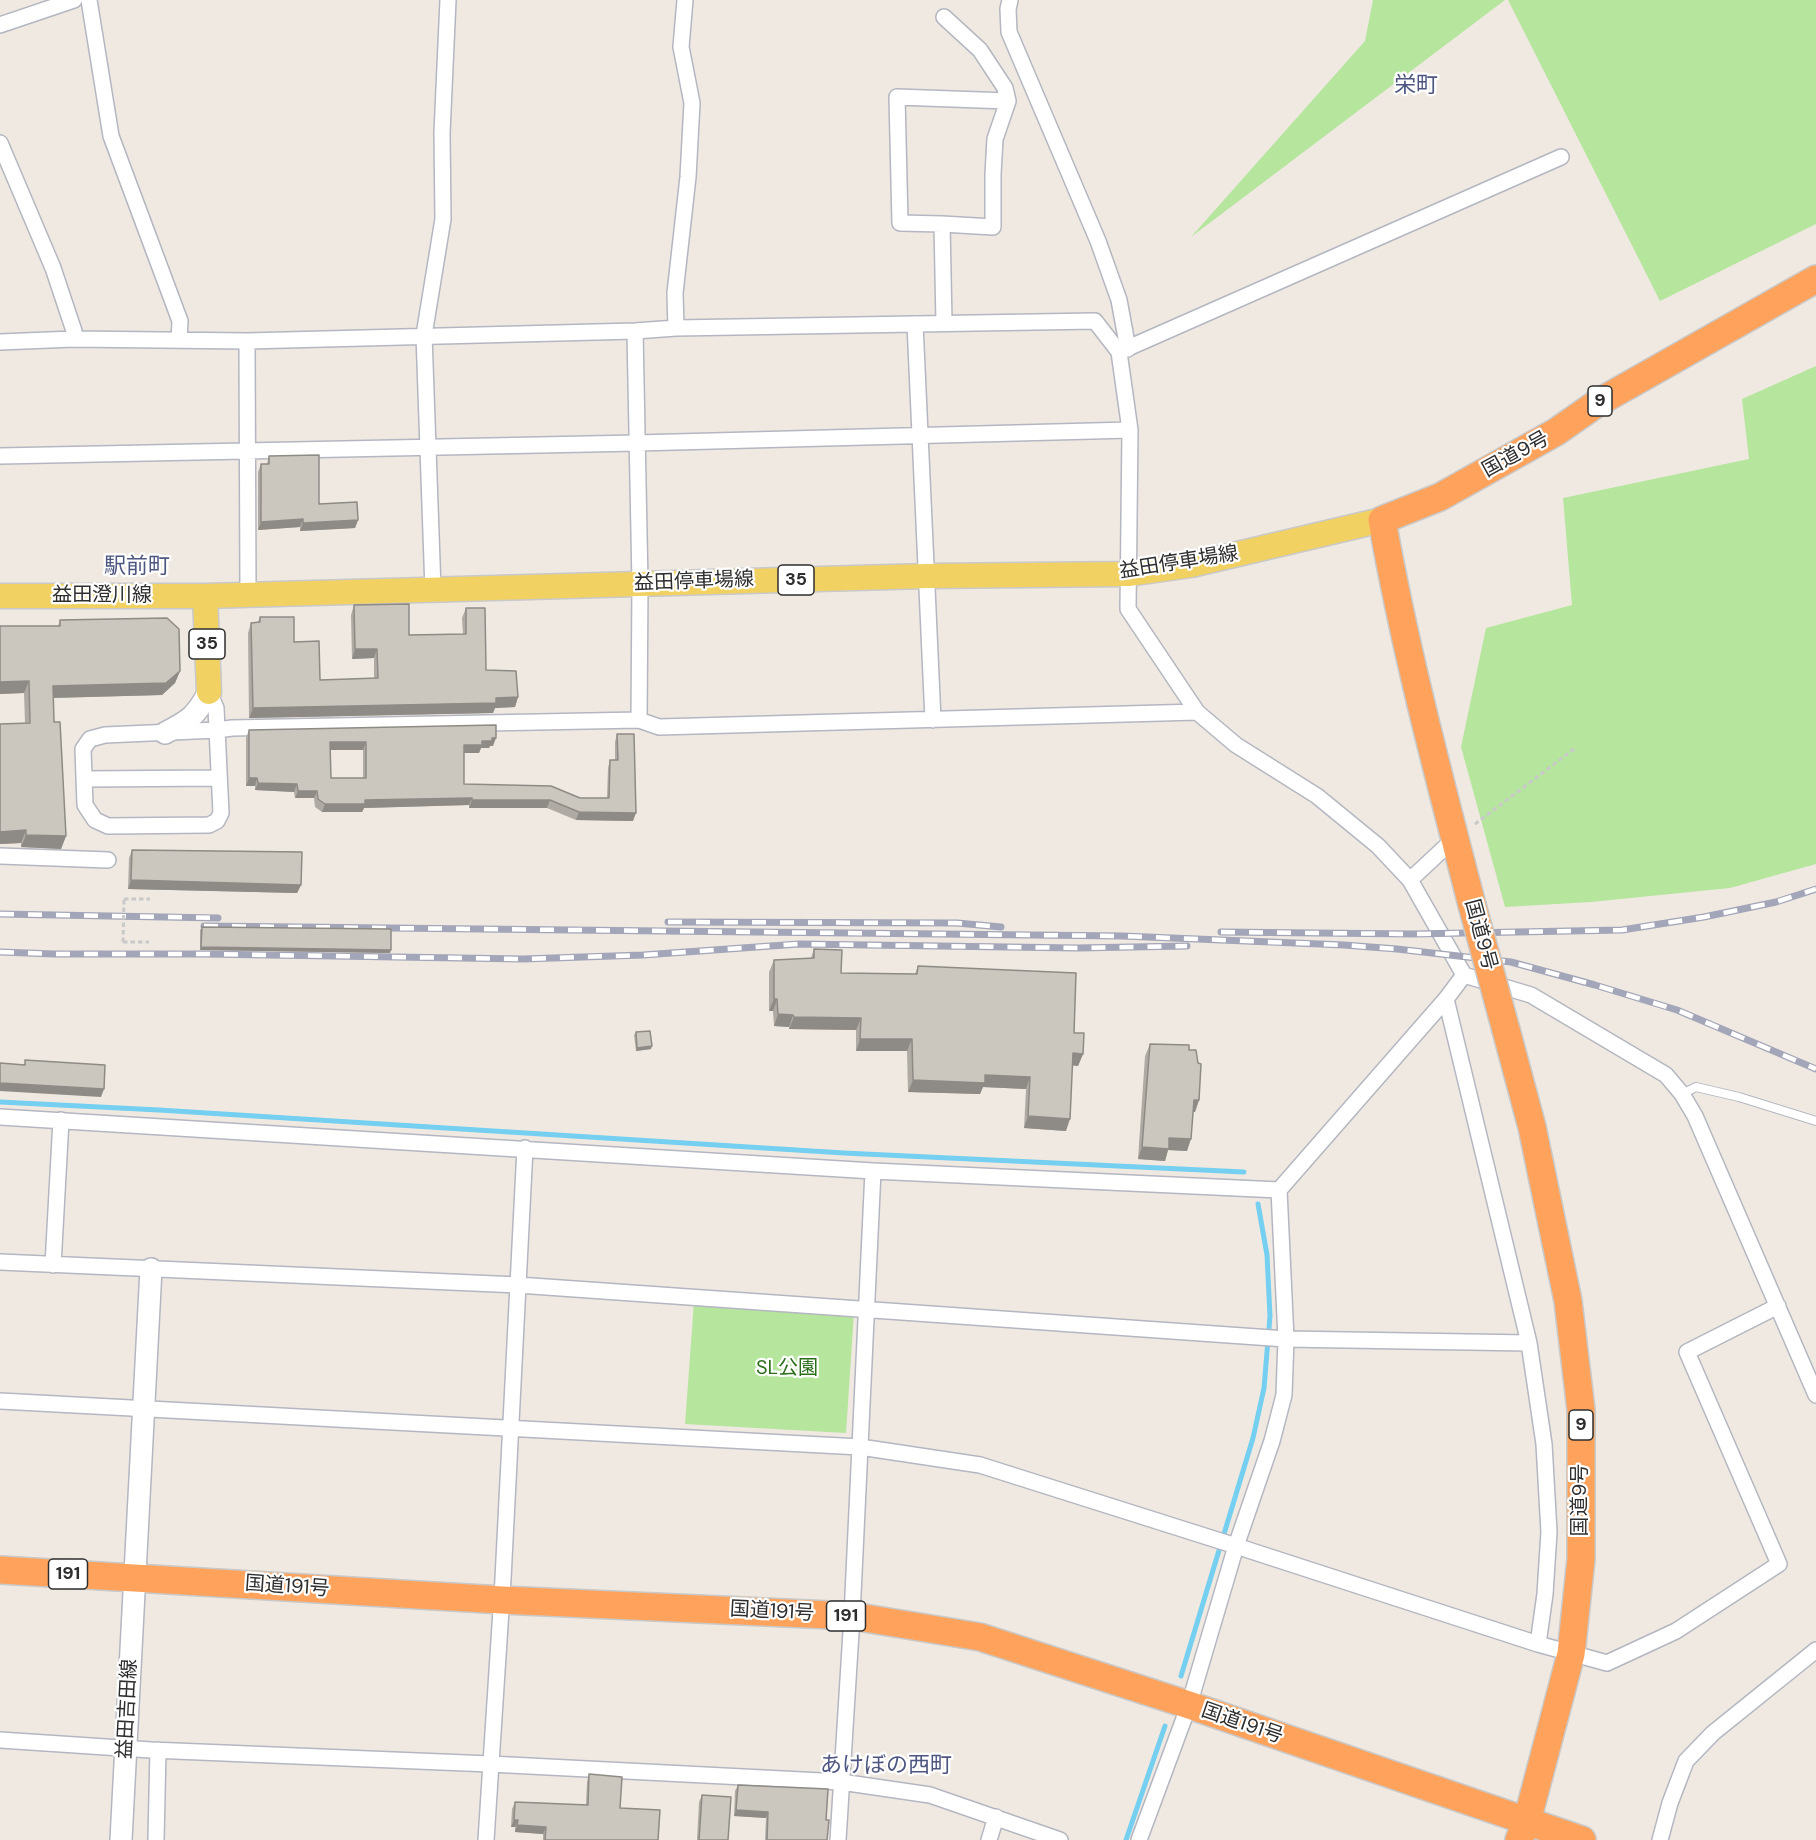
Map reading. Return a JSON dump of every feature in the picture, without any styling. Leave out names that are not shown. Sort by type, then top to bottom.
[{"type":"highway","name":"国道9号","points":[[1523,1830],[1571,1654],[1581,1559],[1581,1410],[1566,1290],[1532,1127],[1432,749],[1394,587],[1382,520],[1440,498],[1556,432],[1599,402],[1816,279]]},
{"type":"highway","name":"国道191号","points":[[0,1570],[502,1600],[852,1616],[980,1637],[1189,1705],[1523,1830],[1582,1840]]},
{"type":"main road","name":"益田停車場線","points":[[205,596],[927,576],[1128,574],[1191,565],[1382,520]]},
{"type":"main road","name":"益田澄川線","points":[[0,596],[205,596]]},
{"type":"main road","name":"35","points":[[205,596],[209,692]]},
{"type":"street","points":[[0,25],[74,0]]},
{"type":"street","points":[[90,0],[111,136],[180,321],[179,340]]},
{"type":"street","points":[[433,590],[424,335],[443,219],[441,134],[448,0]]},
{"type":"street","points":[[676,328],[675,293],[688,177],[692,103],[681,47],[685,0]]},
{"type":"street","points":[[1010,0],[1009,32],[1098,241],[1119,300],[1130,430],[1128,609],[1197,712],[1236,745],[1317,796],[1378,846],[1410,880],[1464,975],[1531,995],[1665,1075],[1682,1094],[1695,1116],[1816,1395]]},
{"type":"street","points":[[944,17],[980,50],[1005,88],[1008,101],[995,139],[993,226],[900,223],[897,97],[1008,101]]},
{"type":"street","points":[[0,143],[53,268],[74,330],[73,339]]},
{"type":"street","points":[[1124,350],[1562,157]]},
{"type":"street","points":[[942,224],[944,323]]},
{"type":"street","points":[[0,342],[73,339],[247,341],[676,328],[1095,321],[1124,350]]},
{"type":"street","points":[[915,324],[933,720]]},
{"type":"street","points":[[634,331],[640,584],[639,720]]},
{"type":"street","points":[[247,341],[248,594]]},
{"type":"street","points":[[0,456],[1130,430]]},
{"type":"street","points":[[209,692],[216,708],[217,730],[219,778],[221,813],[217,821],[209,825],[108,826],[101,823],[90,813],[86,805],[83,749],[90,739],[105,735],[165,733],[217,730],[232,728],[639,720],[659,727],[1197,712]]},
{"type":"street","points":[[165,733],[185,723],[199,711],[209,692]]},
{"type":"street","points":[[84,779],[219,778]]},
{"type":"street","points":[[1410,880],[1455,838]]},
{"type":"street","points":[[0,856],[108,860]]},
{"type":"street","points":[[1139,1840],[1189,1705],[1236,1546],[1272,1441],[1284,1395],[1287,1339],[1279,1190],[1446,999],[1464,975]]},
{"type":"street","points":[[1446,999],[1529,1343],[1544,1444],[1549,1532],[1545,1594],[1538,1644]]},
{"type":"street","points":[[0,1117],[873,1171],[1279,1190]]},
{"type":"street","points":[[53,1265],[61,1120]]},
{"type":"street","points":[[486,1840],[502,1600],[525,1148]]},
{"type":"street","points":[[838,1840],[861,1448],[873,1171]]},
{"type":"street","points":[[0,1262],[518,1285],[1287,1339],[1529,1343]]},
{"type":"street","name":"益田吉田線","points":[[121,1840],[151,1269]]},
{"type":"street","points":[[0,1401],[861,1448],[980,1465],[1538,1644],[1607,1663],[1676,1631],[1779,1564],[1688,1352],[1778,1306]]},
{"type":"street","points":[[1660,1840],[1670,1803],[1686,1761],[1713,1733],[1816,1650]]},
{"type":"street","points":[[0,1740],[159,1750],[841,1782],[930,1795],[1060,1840]]},
{"type":"street","points":[[156,1840],[159,1750]]},
{"type":"street","points":[[989,1840],[996,1817]]},
{"type":"lane","points":[[1682,1094],[1696,1087],[1739,1096],[1816,1121]]},
{"type":"path","points":[[1455,838],[1574,749]]},
{"type":"path","points":[[148,942],[123,942],[124,899],[150,899]]},
{"type":"green space","points":[[1373,0],[1505,0],[1191,237],[1365,41]]},
{"type":"green space","points":[[1508,0],[1816,0],[1816,224],[1660,301]]},
{"type":"green space","points":[[1816,366],[1816,864],[1730,888],[1591,902],[1505,907],[1461,747],[1486,628],[1572,605],[1563,498],[1749,459],[1742,399]]},
{"type":"green space","name":"SL公園","points":[[694,1302],[854,1312],[846,1433],[685,1424]]},
{"type":"building","points":[[319,455],[319,504],[357,502],[358,520],[303,523],[303,519],[261,522],[261,464],[269,464],[269,456]]},
{"type":"building","points":[[409,604],[409,635],[466,634],[466,608],[485,608],[486,670],[516,671],[518,697],[496,698],[496,703],[253,708],[251,623],[260,622],[260,617],[294,617],[294,642],[319,641],[320,680],[378,678],[377,649],[355,649],[354,605]]},
{"type":"building","points":[[167,618],[179,629],[180,671],[166,683],[53,686],[54,722],[60,722],[66,836],[26,835],[26,830],[0,832],[0,724],[30,723],[29,681],[0,682],[0,626],[60,626],[60,620]]},
{"type":"building","points":[[496,725],[496,738],[492,738],[492,741],[482,741],[482,745],[464,745],[464,784],[551,786],[580,798],[609,798],[610,760],[618,760],[617,734],[634,734],[636,813],[579,812],[550,800],[472,800],[472,798],[365,800],[365,804],[325,804],[318,799],[317,791],[298,791],[297,784],[258,783],[257,778],[249,778],[249,730]],"holes":[[[330,742],[366,742],[366,778],[331,778]]]},
{"type":"building","points":[[132,850],[302,852],[301,885],[131,880]]},
{"type":"building","points":[[202,927],[391,929],[391,950],[201,947]]},
{"type":"building","points":[[814,949],[842,950],[841,973],[917,974],[918,966],[1076,973],[1074,1033],[1084,1033],[1083,1054],[1073,1053],[1070,1119],[1028,1116],[1030,1077],[985,1075],[985,1083],[913,1080],[912,1039],[860,1039],[861,1018],[794,1017],[778,1014],[777,999],[774,999],[774,960],[814,958]]},
{"type":"building","points":[[650,1031],[652,1046],[637,1048],[636,1032]]},
{"type":"building","points":[[1150,1044],[1189,1045],[1189,1050],[1196,1050],[1198,1063],[1201,1064],[1199,1100],[1194,1100],[1191,1139],[1169,1138],[1169,1149],[1142,1147]]},
{"type":"building","points":[[25,1060],[105,1065],[104,1089],[0,1083],[0,1063],[25,1065]]},
{"type":"building","points":[[589,1774],[622,1777],[620,1808],[660,1810],[658,1840],[545,1840],[546,1827],[517,1825],[518,1820],[514,1820],[515,1802],[588,1805]]},
{"type":"building","points":[[738,1785],[828,1789],[827,1840],[767,1840],[768,1812],[736,1810]]},
{"type":"building","points":[[702,1795],[731,1797],[728,1840],[699,1840]]},
{"type":"waterway","points":[[0,1102],[844,1153],[1244,1172]]},
{"type":"waterway","points":[[1181,1676],[1253,1438],[1264,1388],[1270,1316],[1267,1255],[1258,1204]]},
{"type":"waterway","points":[[1126,1840],[1165,1726]]},
{"type":"railway","points":[[1221,932],[1413,934],[1622,930],[1704,917],[1776,902],[1816,889]]},
{"type":"railway","points":[[0,914],[218,918]]},
{"type":"railway","points":[[668,922],[957,923],[1001,927]]},
{"type":"railway","points":[[204,926],[1123,936],[1397,949],[1511,962],[1595,985],[1677,1010],[1816,1069]]},
{"type":"railway","points":[[0,952],[523,959],[643,955],[799,944],[1077,948],[1187,946]]},
{"type":"district","name":"栄町","points":[[1416,86]]},
{"type":"district","name":"駅前町","points":[[137,567]]},
{"type":"district","name":"あけぼの西町","points":[[886,1766]]}]
